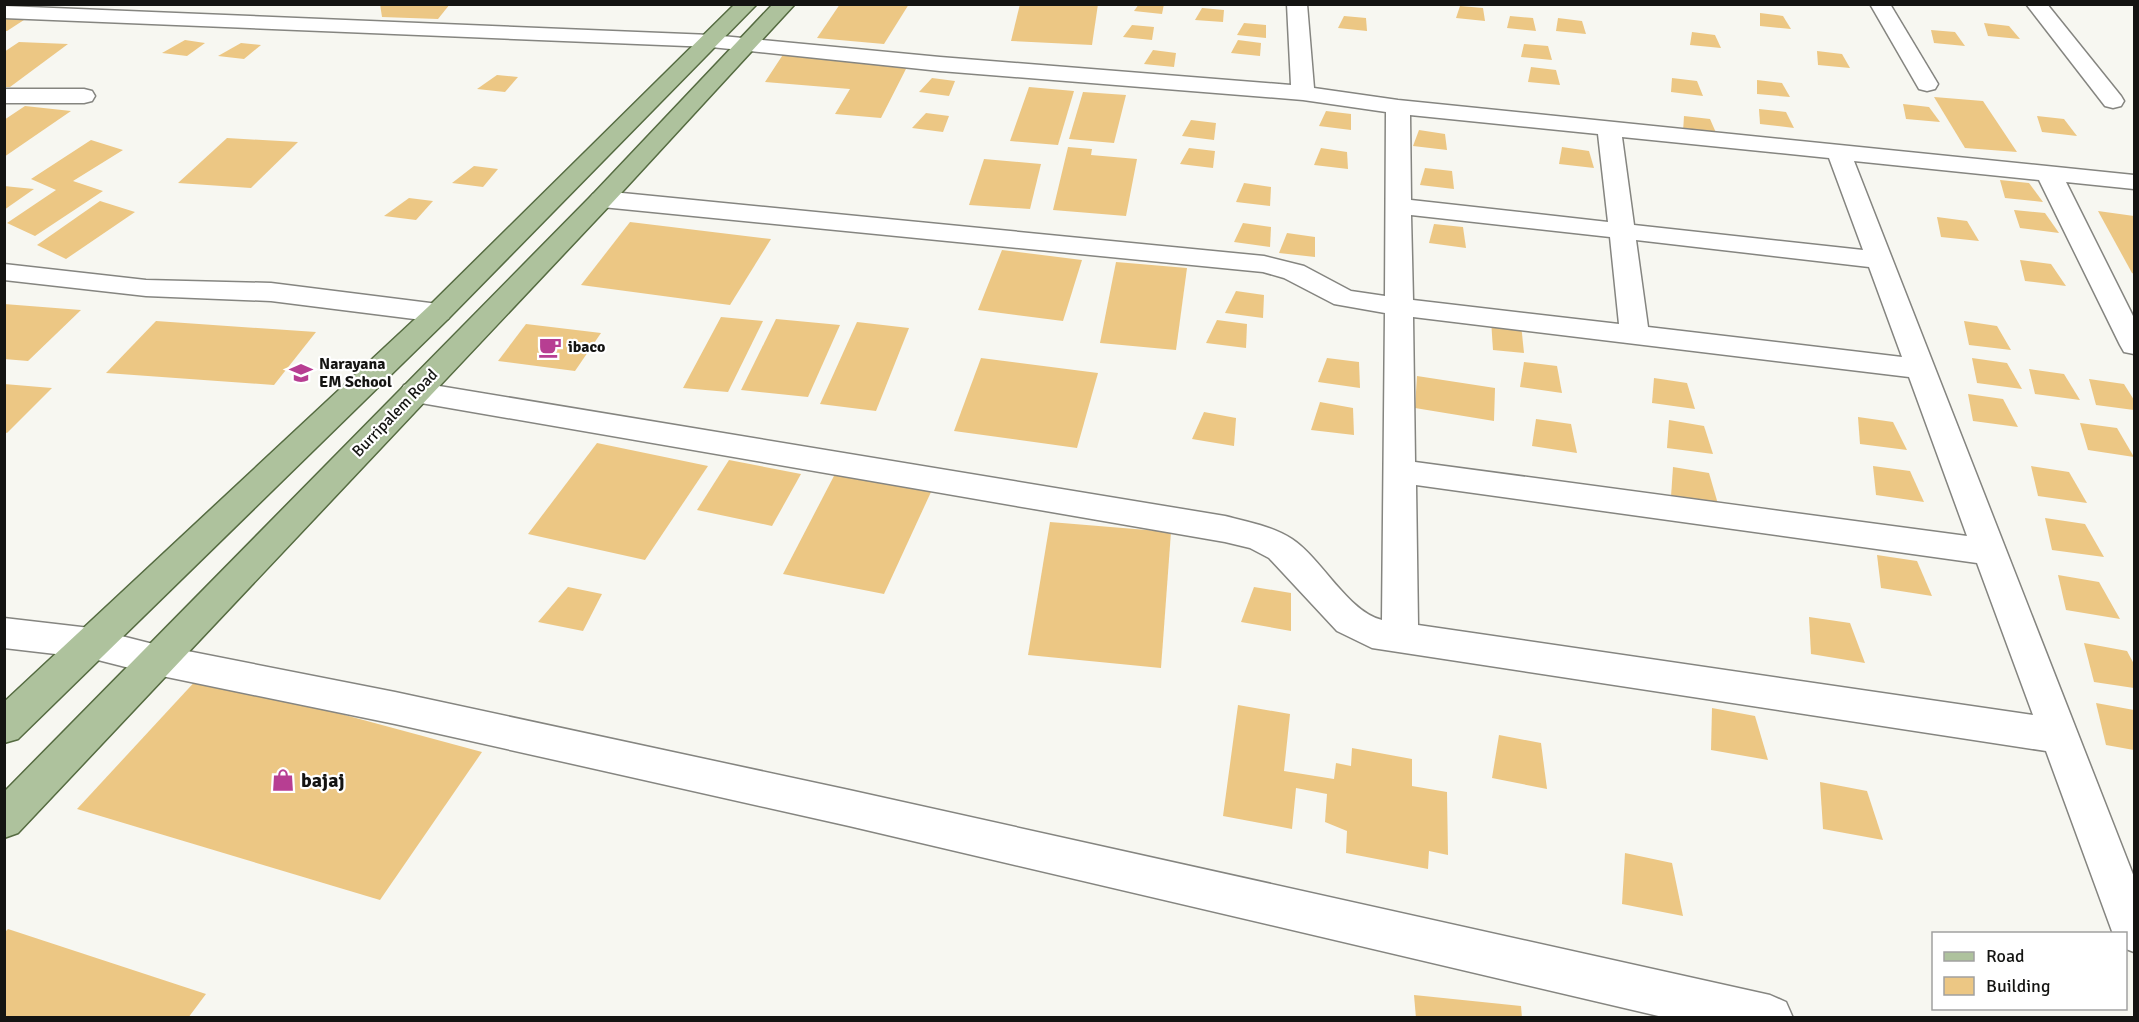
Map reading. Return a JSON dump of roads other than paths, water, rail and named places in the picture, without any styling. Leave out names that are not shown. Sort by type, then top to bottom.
[{"type":"main road","points":[[4,727],[438,313],[747,4]]},
{"type":"main road","name":"Burripalem Road","points":[[4,820],[602,199],[785,4]]},
{"type":"street","points":[[1297,4],[1303,93]]},
{"type":"street","points":[[1880,4],[1927,84]]},
{"type":"street","points":[[2036,4],[2113,101]]},
{"type":"street","points":[[4,12],[749,44],[940,64],[1303,93],[1398,107],[2134,182]]},
{"type":"street","points":[[4,96],[84,96]]},
{"type":"street","points":[[1398,107],[1400,637]]},
{"type":"street","points":[[1609,128],[1635,334]]},
{"type":"street","points":[[1839,153],[2134,931]]},
{"type":"street","points":[[2049,174],[2134,345]]},
{"type":"street","points":[[602,199],[1264,264],[1288,270],[1344,298],[1399,307],[1922,369]]},
{"type":"street","points":[[1399,207],[1880,260]]},
{"type":"street","points":[[4,272],[146,288],[271,292],[438,313]]},
{"type":"street","points":[[415,392],[1225,529],[1260,538],[1281,549],[1350,621],[1372,633],[2061,736]]},
{"type":"street","points":[[1399,471],[1991,552]]},
{"type":"street","points":[[4,633],[90,644],[157,660],[395,708],[849,807],[1456,948],[1770,1017]]},
{"type":"place","name":"ibaco","points":[[550,347]]},
{"type":"place","name":"Narayana EM School","points":[[301,373]]},
{"type":"place","name":"bajaj","points":[[283,780]]}]
